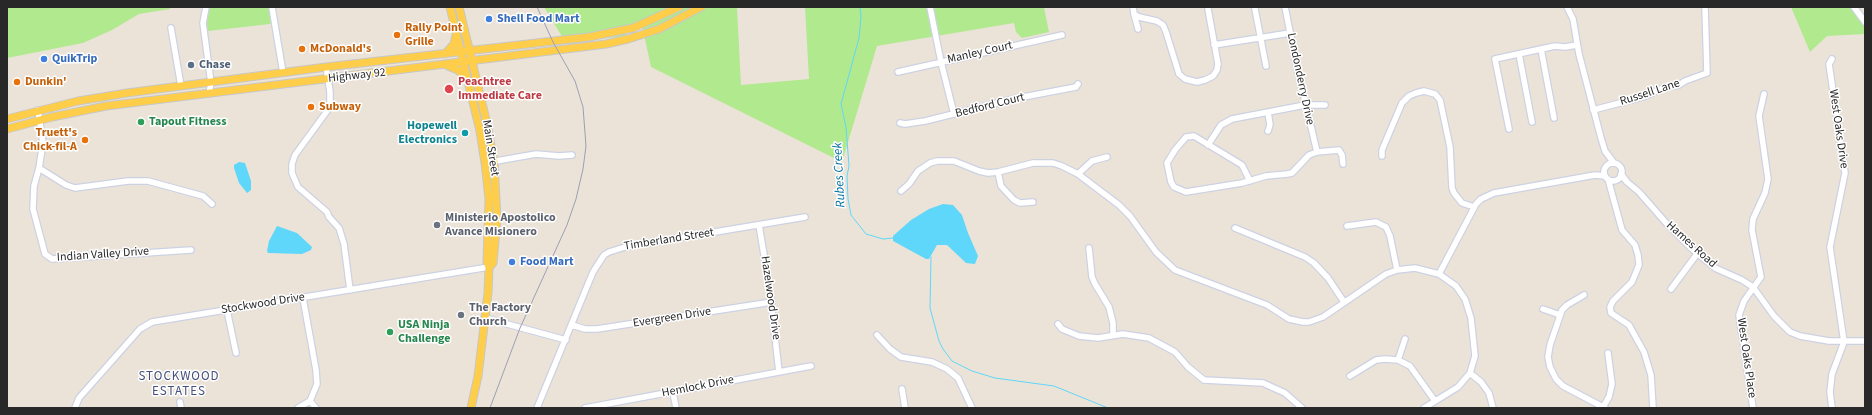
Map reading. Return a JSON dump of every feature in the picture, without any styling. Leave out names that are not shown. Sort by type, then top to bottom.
[{"type":"main road","name":"Main Street","points":[[450,7],[468,80],[485,163],[489,200],[487,262],[489,267],[485,318],[478,376],[471,408]]},
{"type":"main road","name":"Main Street","points":[[459,7],[489,129],[494,162],[497,219],[493,263],[489,267]]},
{"type":"main road","name":"Highway 92","points":[[7,119],[78,101],[181,86],[326,67],[589,37],[633,28],[679,7]]},
{"type":"main road","name":"Highway 92","points":[[7,129],[40,120],[106,106],[472,62],[621,41],[659,29],[701,7]]},
{"type":"main road","points":[[445,54],[454,44],[456,35]]},
{"type":"main road","points":[[589,37],[591,45]]},
{"type":"main road","points":[[467,40],[476,46],[487,49]]},
{"type":"main road","points":[[476,77],[487,60]]},
{"type":"main road","points":[[446,65],[456,69],[468,80]]},
{"type":"street","points":[[206,7],[203,33],[211,82],[209,93]]},
{"type":"street","points":[[272,7],[283,73]]},
{"type":"street","points":[[930,7],[954,114]]},
{"type":"street","points":[[1133,7],[1138,29]]},
{"type":"street","name":"Londonderry Drive","points":[[1285,7],[1305,105],[1317,152]]},
{"type":"street","points":[[1567,7],[1572,19],[1593,110],[1605,151],[1606,178],[1611,189],[1622,230],[1635,245],[1638,255],[1639,265],[1632,282],[1613,301],[1610,307],[1611,313],[1630,325],[1642,346],[1651,375],[1653,408]]},
{"type":"street","name":"Russell Lane","points":[[1593,110],[1643,97],[1663,88],[1679,85],[1685,81],[1707,73],[1705,7]]},
{"type":"street","points":[[1854,7],[1865,22]]},
{"type":"street","points":[[1134,14],[1139,17],[1157,21],[1162,25],[1170,41],[1176,68],[1185,79],[1190,82],[1205,80],[1213,76],[1217,70],[1218,64],[1208,9]]},
{"type":"street","points":[[1255,9],[1266,66]]},
{"type":"street","points":[[171,28],[181,86]]},
{"type":"street","points":[[1214,45],[1260,36],[1290,33]]},
{"type":"street","name":"Manley Court","points":[[898,72],[1062,35]]},
{"type":"street","points":[[1509,129],[1495,59],[1555,46],[1565,48],[1577,45]]},
{"type":"street","points":[[1541,49],[1554,118]]},
{"type":"street","points":[[1519,54],[1532,122]]},
{"type":"street","name":"West Oaks Drive","points":[[1832,59],[1829,64],[1845,173],[1830,247],[1844,342]]},
{"type":"street","points":[[326,67],[331,98],[330,107],[295,155],[292,173],[298,187],[327,212],[329,217],[339,228],[345,250],[350,290]]},
{"type":"street","name":"Bedford Court","points":[[900,123],[905,124],[925,121],[1018,98],[1076,87],[1078,84]]},
{"type":"street","points":[[1382,156],[1382,150],[1402,103],[1408,96],[1416,93],[1424,91],[1435,94],[1440,100],[1450,147],[1452,167],[1450,181],[1452,188],[1454,193],[1462,202],[1474,207]]},
{"type":"street","name":"West Oaks Place","points":[[1753,408],[1739,316],[1744,301],[1761,276],[1752,230],[1753,219],[1765,193],[1768,179],[1759,116],[1764,94]]},
{"type":"street","points":[[1208,145],[1217,130],[1225,122],[1232,119],[1305,105],[1325,105]]},
{"type":"street","name":"Indian Valley Drive","points":[[38,110],[43,143],[39,168],[34,186],[33,209],[45,254],[52,259],[191,250]]},
{"type":"street","points":[[1268,112],[1270,126],[1268,131]]},
{"type":"street","points":[[1250,181],[1242,165],[1194,136],[1189,135],[1175,150],[1167,163],[1168,174],[1174,187],[1186,192],[1250,181],[1266,176],[1292,173],[1310,155],[1317,152],[1339,150],[1342,155],[1343,164]]},
{"type":"street","points":[[1605,151],[1614,164],[1619,166],[1621,174],[1611,189]]},
{"type":"street","points":[[485,163],[536,154],[559,156],[572,155]]},
{"type":"street","points":[[1078,174],[1092,161],[1107,157]]},
{"type":"street","points":[[901,191],[909,184],[918,171],[930,163],[937,161],[954,162],[979,171],[998,172],[1033,163],[1044,162],[1062,166],[1078,174],[1119,205],[1130,216],[1162,258],[1175,270],[1267,305],[1289,319],[1296,321],[1303,322],[1316,320],[1386,274],[1397,270],[1414,268],[1439,274],[1456,286],[1465,299],[1469,308],[1475,351],[1470,373],[1458,387],[1424,408]]},
{"type":"street","points":[[1597,175],[1606,167],[1614,164]]},
{"type":"street","points":[[39,168],[66,185],[75,188],[128,181],[148,181],[203,196],[212,204]]},
{"type":"street","points":[[998,172],[1001,186],[1007,194],[1020,203],[1033,202]]},
{"type":"street","name":"Hames Road","points":[[1621,174],[1697,254],[1715,268],[1742,280],[1754,288],[1774,316],[1790,332],[1814,339],[1844,342],[1865,341]]},
{"type":"street","points":[[1439,274],[1474,207],[1487,195],[1597,175],[1616,180]]},
{"type":"street","name":"Hames Road","points":[[1616,180],[1627,182]]},
{"type":"street","name":"Timberland Street","points":[[537,408],[593,272],[600,260],[609,252],[625,247],[805,218]]},
{"type":"street","points":[[1347,226],[1376,222],[1386,227],[1390,236],[1397,270]]},
{"type":"street","name":"Hazelwood Drive","points":[[759,225],[772,302],[779,372]]},
{"type":"street","points":[[1235,228],[1305,258],[1328,278],[1344,302]]},
{"type":"street","points":[[1089,248],[1092,277],[1109,307],[1113,323],[1113,336]]},
{"type":"street","points":[[1671,289],[1697,254]]},
{"type":"street","name":"Stockwood Drive","points":[[75,408],[80,398],[140,329],[152,322],[489,267]]},
{"type":"street","points":[[1584,295],[1567,305],[1562,310],[1550,345],[1548,357],[1550,367],[1556,379],[1563,386],[1604,407],[1609,397],[1612,384],[1608,353]]},
{"type":"street","points":[[298,408],[310,401],[315,391],[316,377],[302,298]]},
{"type":"street","name":"Evergreen Drive","points":[[572,325],[585,329],[597,329],[772,302]]},
{"type":"street","points":[[1543,309],[1560,315]]},
{"type":"street","points":[[227,310],[236,353]]},
{"type":"street","points":[[485,318],[566,340]]},
{"type":"street","points":[[1058,324],[1062,329],[1079,336],[1098,338],[1130,334],[1149,338],[1175,352],[1188,367],[1204,380],[1263,383],[1285,393],[1302,408]]},
{"type":"street","points":[[877,335],[890,350],[901,357],[932,362],[947,369],[958,378],[972,408]]},
{"type":"street","points":[[1398,360],[1405,339]]},
{"type":"street","points":[[1832,408],[1830,392],[1832,374],[1844,342]]},
{"type":"street","points":[[1350,376],[1376,360],[1398,360],[1412,369],[1434,401]]},
{"type":"street","name":"Hemlock Drive","points":[[585,408],[811,366]]},
{"type":"street","points":[[1470,373],[1481,382],[1489,393],[1493,408]]},
{"type":"street","points":[[902,389],[905,408]]},
{"type":"street","points":[[673,392],[676,408]]},
{"type":"street","points":[[310,401],[316,408]]},
{"type":"green space","points":[[7,7],[170,7],[170,9],[139,14],[112,30],[83,43],[7,58]]},
{"type":"green space","points":[[210,7],[269,7],[272,21],[270,24],[208,31],[205,25]]},
{"type":"green space","points":[[544,7],[737,7],[741,85],[809,79],[805,7],[1044,7],[1049,32],[1022,38],[1016,32],[1014,23],[877,46],[842,162],[651,67],[642,25],[624,36],[566,43]]},
{"type":"green space","points":[[1791,7],[1858,7],[1865,18],[1865,34],[1827,36],[1810,52]]},
{"type":"water","points":[[239,162],[245,163],[251,181],[251,190],[247,193],[239,183],[234,168],[234,165]]},
{"type":"water","points":[[943,204],[953,205],[962,215],[978,256],[975,264],[966,263],[947,245],[937,245],[929,259],[926,259],[893,241],[893,236],[911,220],[929,209]]},
{"type":"water","points":[[277,226],[297,233],[312,247],[311,250],[302,254],[268,253],[269,241]]},
{"type":"waterway","name":"Rubes Creek","points":[[860,7],[861,17],[859,38],[841,104],[846,127],[849,166],[847,176],[848,199],[851,215],[866,234],[883,239],[893,238]]},
{"type":"waterway","name":"Rubes Creek","points":[[931,257],[930,308],[939,341],[952,361],[972,371],[995,378],[1054,386],[1108,408]]},
{"type":"railway","points":[[490,408],[520,328],[567,225],[576,199],[583,169],[586,146],[583,107],[575,81],[553,42],[537,7]]},
{"type":"place","name":"Shell Food Mart","points":[[489,19]]},
{"type":"place","name":"Rally Point Grille","points":[[397,35]]},
{"type":"place","name":"McDonald's","points":[[302,49]]},
{"type":"place","name":"QuikTrip","points":[[44,59]]},
{"type":"place","name":"Chase","points":[[191,65]]},
{"type":"place","name":"Dunkin'","points":[[17,82]]},
{"type":"place","name":"Peachtree Immediate Care","points":[[449,89]]},
{"type":"place","name":"Subway","points":[[311,107]]},
{"type":"place","name":"Tapout Fitness","points":[[141,122]]},
{"type":"place","name":"Hopewell Electronics","points":[[465,133]]},
{"type":"place","name":"Truett's Chick-fil-A","points":[[85,140]]},
{"type":"place","name":"Ministerio Apostolico Avance Misionero","points":[[437,225]]},
{"type":"place","name":"Food Mart","points":[[512,262]]},
{"type":"place","name":"The Factory Church","points":[[461,315]]},
{"type":"place","name":"USA Ninja Challenge","points":[[390,332]]},
{"type":"district","name":"STOCKWOOD ESTATES","points":[[179,384]]}]
